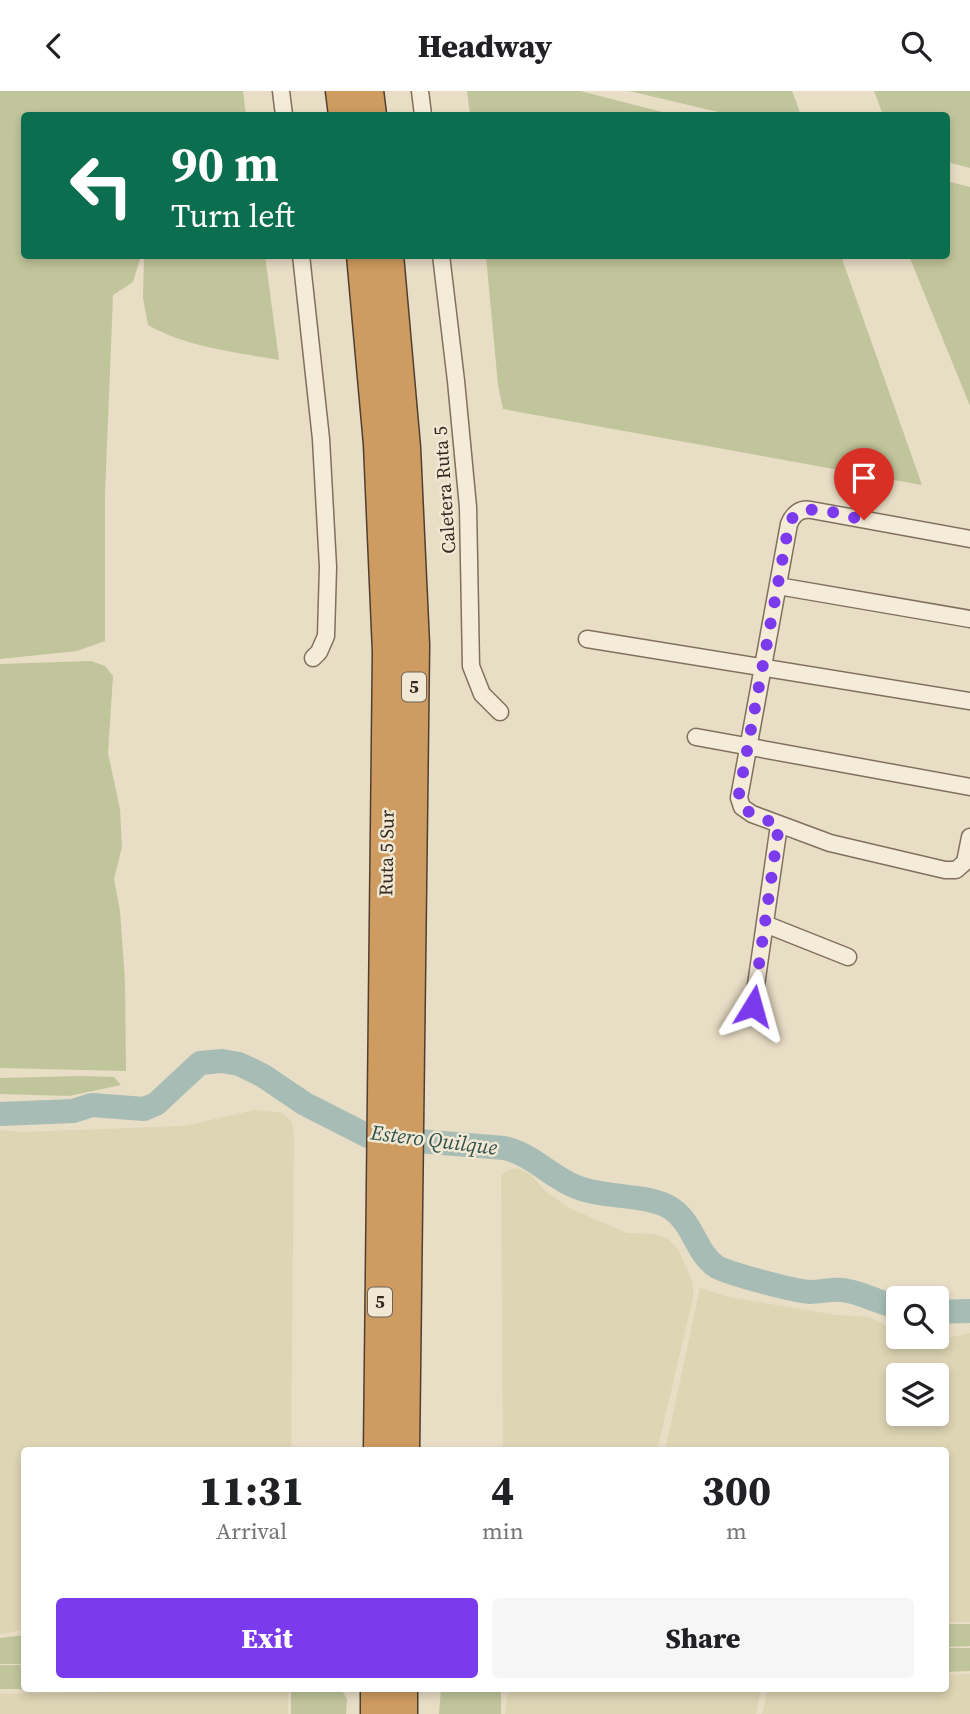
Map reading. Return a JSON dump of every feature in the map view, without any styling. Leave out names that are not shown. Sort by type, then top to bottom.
[{"type":"highway","points":[[341,91],[344,112]]},
{"type":"highway","points":[[368,91],[371,112]]},
{"type":"highway","name":"Ruta 5 Sur","points":[[362,259],[379,444],[387,603],[394,1119]]},
{"type":"highway","name":"Ruta 5 Sur","points":[[379,1447],[414,728],[413,601],[401,391],[388,259]]},
{"type":"highway","name":"Ruta 5 Sur","points":[[393,1154],[404,1447]]},
{"type":"highway","points":[[376,1692],[376,1714]]},
{"type":"highway","points":[[402,1692],[402,1714]]},
{"type":"street","points":[[281,91],[284,112]]},
{"type":"street","points":[[420,91],[423,112]]},
{"type":"street","points":[[301,259],[321,439],[328,567],[326,636],[324,644],[313,657]]},
{"type":"street","name":"Caletera Ruta 5","points":[[441,259],[468,507],[470,659],[478,687],[500,712]]},
{"type":"street","points":[[970,539],[802,510],[794,515],[789,524],[747,746],[740,803],[745,810],[779,825],[847,848],[945,870],[956,870],[965,862],[970,837]]},
{"type":"street","points":[[778,586],[970,618]]},
{"type":"street","points":[[587,639],[970,701]]},
{"type":"street","points":[[696,737],[970,787]]},
{"type":"street","points":[[753,1006],[779,825]]},
{"type":"street","points":[[765,924],[848,957]]},
{"type":"shaded area","points":[[255,1110],[282,1113],[292,1122],[291,1447],[21,1447],[21,1630],[0,1634],[0,1130],[23,1132],[184,1126]]},
{"type":"shaded area","points":[[518,1168],[531,1175],[545,1191],[569,1208],[627,1233],[655,1234],[667,1238],[679,1251],[693,1283],[693,1298],[658,1447],[503,1447],[501,1176],[508,1170]]},
{"type":"shaded area","points":[[700,1288],[728,1297],[836,1315],[869,1317],[886,1326],[886,1349],[949,1349],[949,1337],[970,1333],[970,1622],[949,1622],[949,1447],[666,1447]]},
{"type":"shaded area","points":[[970,1674],[970,1714],[762,1714],[767,1692],[949,1692],[949,1675]]},
{"type":"shaded area","points":[[287,1692],[288,1714],[0,1714],[0,1694]]},
{"type":"shaded area","points":[[508,1692],[760,1692],[756,1714],[505,1714]]},
{"type":"green space","points":[[0,91],[243,91],[246,112],[21,112],[21,259],[140,259],[133,282],[113,295],[105,495],[105,641],[77,651],[0,659]]},
{"type":"green space","points":[[467,91],[580,91],[662,112],[470,112]]},
{"type":"green space","points":[[629,91],[792,91],[800,112],[718,112]]},
{"type":"green space","points":[[874,91],[970,91],[970,168],[950,163],[950,112],[882,112]]},
{"type":"green space","points":[[950,182],[970,187],[970,406],[910,259],[950,259]]},
{"type":"green space","points":[[144,259],[265,259],[279,360],[178,339],[148,325],[143,298]]},
{"type":"green space","points":[[486,259],[842,259],[922,485],[503,409],[498,385]]},
{"type":"green space","points":[[91,661],[105,666],[113,676],[108,753],[120,809],[122,847],[114,879],[120,911],[125,982],[126,1071],[0,1068],[0,664]]},
{"type":"green space","points":[[114,1077],[121,1085],[69,1096],[0,1094],[0,1078]]},
{"type":"green space","points":[[949,1624],[970,1624],[970,1646],[949,1647]]},
{"type":"green space","points":[[21,1635],[21,1664],[0,1664],[0,1638]]},
{"type":"green space","points":[[949,1648],[970,1648],[970,1671],[949,1672]]},
{"type":"green space","points":[[0,1665],[21,1665],[21,1689],[0,1689]]},
{"type":"green space","points":[[291,1692],[343,1692],[347,1699],[346,1714],[291,1714]]},
{"type":"green space","points":[[441,1692],[501,1692],[501,1714],[439,1714]]},
{"type":"waterway","name":"Estero Quilque","points":[[0,1114],[73,1111],[92,1105],[144,1109],[156,1104],[200,1063],[222,1061],[239,1064],[262,1075],[305,1104],[370,1137],[504,1148],[523,1155],[585,1190],[662,1204],[679,1215],[704,1255],[724,1270],[802,1291],[849,1291],[886,1303]]},
{"type":"waterway","name":"Estero Quilque","points":[[949,1312],[970,1311]]},
{"type":"route","points":[[753,1006],[779,825],[745,810],[738,798],[789,524],[794,515],[807,509],[864,520]]}]
